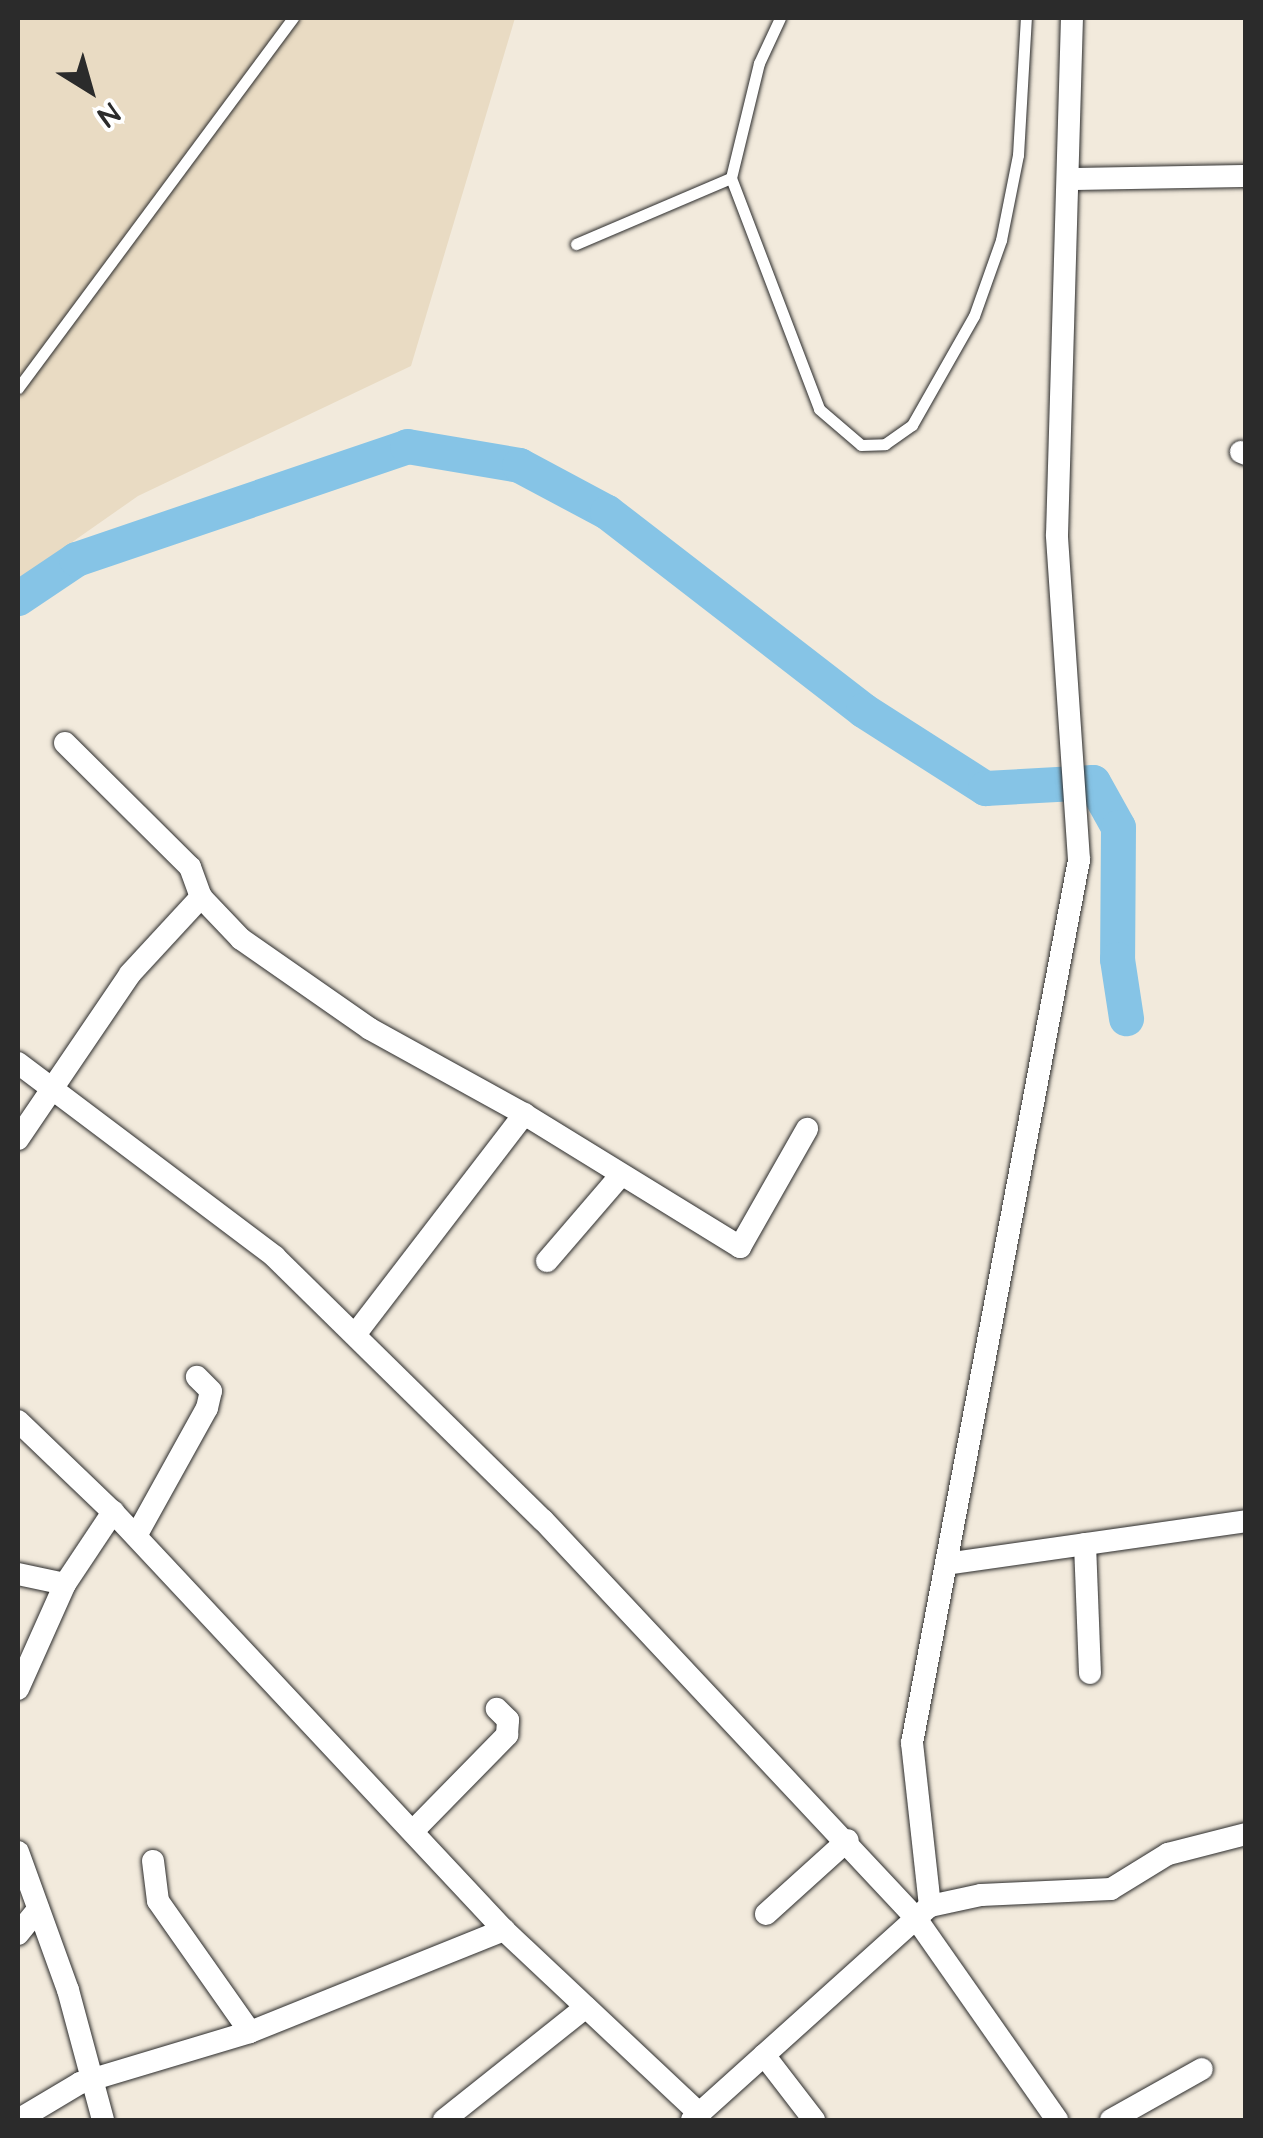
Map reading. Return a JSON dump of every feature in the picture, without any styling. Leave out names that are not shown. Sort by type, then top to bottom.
[{"type":"street","points":[[922,1912],[912,1742],[952,1564],[1079,860],[1057,535],[1057,388],[1072,178],[1072,18]]},
{"type":"street","points":[[1072,178],[1246,176]]},
{"type":"street","points":[[65,743],[190,867],[201,897],[241,939],[370,1030],[524,1114],[740,1247],[807,1130]]},
{"type":"street","points":[[18,1139],[54,1094],[130,974],[201,897]]},
{"type":"street","points":[[18,1063],[54,1094],[275,1257],[357,1332],[922,1912],[1057,2120]]},
{"type":"street","points":[[357,1332],[524,1114]]},
{"type":"street","points":[[547,1261],[621,1175]]},
{"type":"street","points":[[136,1536],[208,1408],[211,1391],[198,1377]]},
{"type":"street","points":[[18,1422],[136,1536],[414,1829],[504,1930],[696,2117],[922,1912],[981,1895],[1111,1889],[1168,1854],[1246,1834]]},
{"type":"street","points":[[18,1689],[65,1584],[113,1512]]},
{"type":"street","points":[[952,1564],[1246,1522]]},
{"type":"street","points":[[1085,1544],[1090,1673]]},
{"type":"street","points":[[18,1574],[65,1584]]},
{"type":"street","points":[[414,1829],[507,1736],[508,1720],[497,1709]]},
{"type":"street","points":[[766,1914],[848,1840]]},
{"type":"street","points":[[18,1852],[94,2079],[103,2120]]},
{"type":"street","points":[[153,1861],[158,1900],[250,2032]]},
{"type":"street","points":[[18,1934],[38,1909]]},
{"type":"street","points":[[18,2120],[94,2079],[250,2032],[504,1930]]},
{"type":"street","points":[[444,2120],[586,2006]]},
{"type":"street","points":[[764,2055],[814,2120]]},
{"type":"street","points":[[1111,2120],[1202,2069]]},
{"type":"lane","points":[[18,388],[293,18]]},
{"type":"lane","points":[[780,18],[759,63],[731,178],[819,409],[842,435],[885,444],[932,398],[974,316],[1002,240],[1028,79],[1026,18]]},
{"type":"lane","points":[[576,244],[731,178]]},
{"type":"shaded area","points":[[18,18],[515,18],[411,366],[138,496],[18,580]]},
{"type":"waterway","points":[[18,598],[76,559],[407,446],[519,465],[607,512],[863,710],[985,788],[1093,782],[1118,827],[1117,959],[1126,1018]]}]
